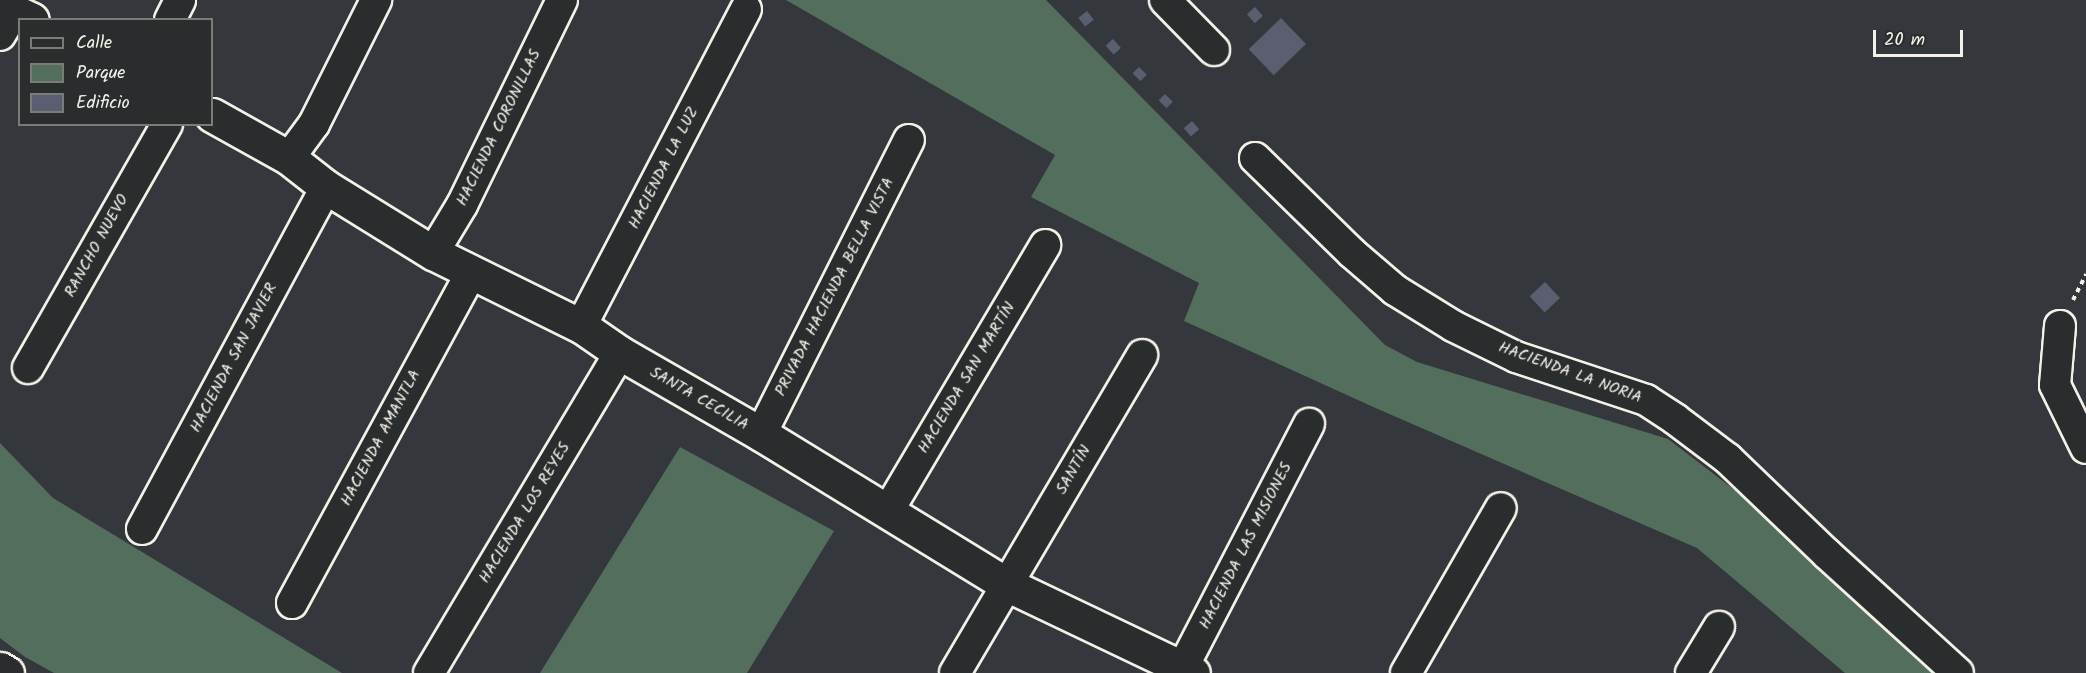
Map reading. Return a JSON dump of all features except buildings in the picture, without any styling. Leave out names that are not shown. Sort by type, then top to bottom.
[{"type":"street","points":[[171,18],[180,0]]},
{"type":"street","points":[[289,158],[314,124],[376,0]]},
{"type":"street","name":"HACIENDA CORONILLAS","points":[[432,253],[462,205],[562,0]]},
{"type":"street","points":[[1165,0],[1215,50]]},
{"type":"street","name":"HACIENDA LA LUZ","points":[[581,327],[746,9]]},
{"type":"street","name":"SANTA CECILIA","points":[[213,116],[289,158],[326,187],[432,253],[581,327],[620,353],[761,434],[1006,584],[1188,670]]},
{"type":"street","name":"RANCHO NUEVO","points":[[28,368],[166,126]]},
{"type":"street","name":"PRIVADA HACIENDA BELLA VISTA","points":[[761,434],[909,140]]},
{"type":"street","name":"HACIENDA LA NORIA","points":[[1255,158],[1352,253],[1387,282],[1453,326],[1516,357],[1646,400],[1675,419],[1728,459],[1827,554],[1958,673]]},
{"type":"street","name":"HACIENDA SAN JAVIER","points":[[142,530],[326,187]]},
{"type":"street","name":"HACIENDA SAN MARTÍN","points":[[888,511],[1046,245]]},
{"type":"street","name":"HACIENDA AMANTLA","points":[[292,603],[471,273]]},
{"type":"street","points":[[2060,326],[2055,386],[2086,448]]},
{"type":"street","name":"HACIENDA LOS REYES","points":[[429,673],[620,353]]},
{"type":"street","name":"SANTÍN","points":[[955,673],[1142,355]]},
{"type":"street","name":"HACIENDA LAS MISIONES","points":[[1188,670],[1309,424]]},
{"type":"street","points":[[1406,673],[1502,508]]},
{"type":"street","points":[[1692,673],[1719,627]]},
{"type":"street","points":[[0,669],[6,673]]},
{"type":"green space","points":[[786,0],[1046,0],[1385,345],[1417,362],[1668,439],[1749,501],[1942,673],[1845,673],[1697,548],[1371,406],[1184,321],[1199,283],[1031,197],[1055,155]]},
{"type":"green space","points":[[0,443],[53,498],[342,673],[54,673],[25,657],[0,638]]},
{"type":"green space","points":[[680,447],[834,531],[747,673],[540,673]]}]
